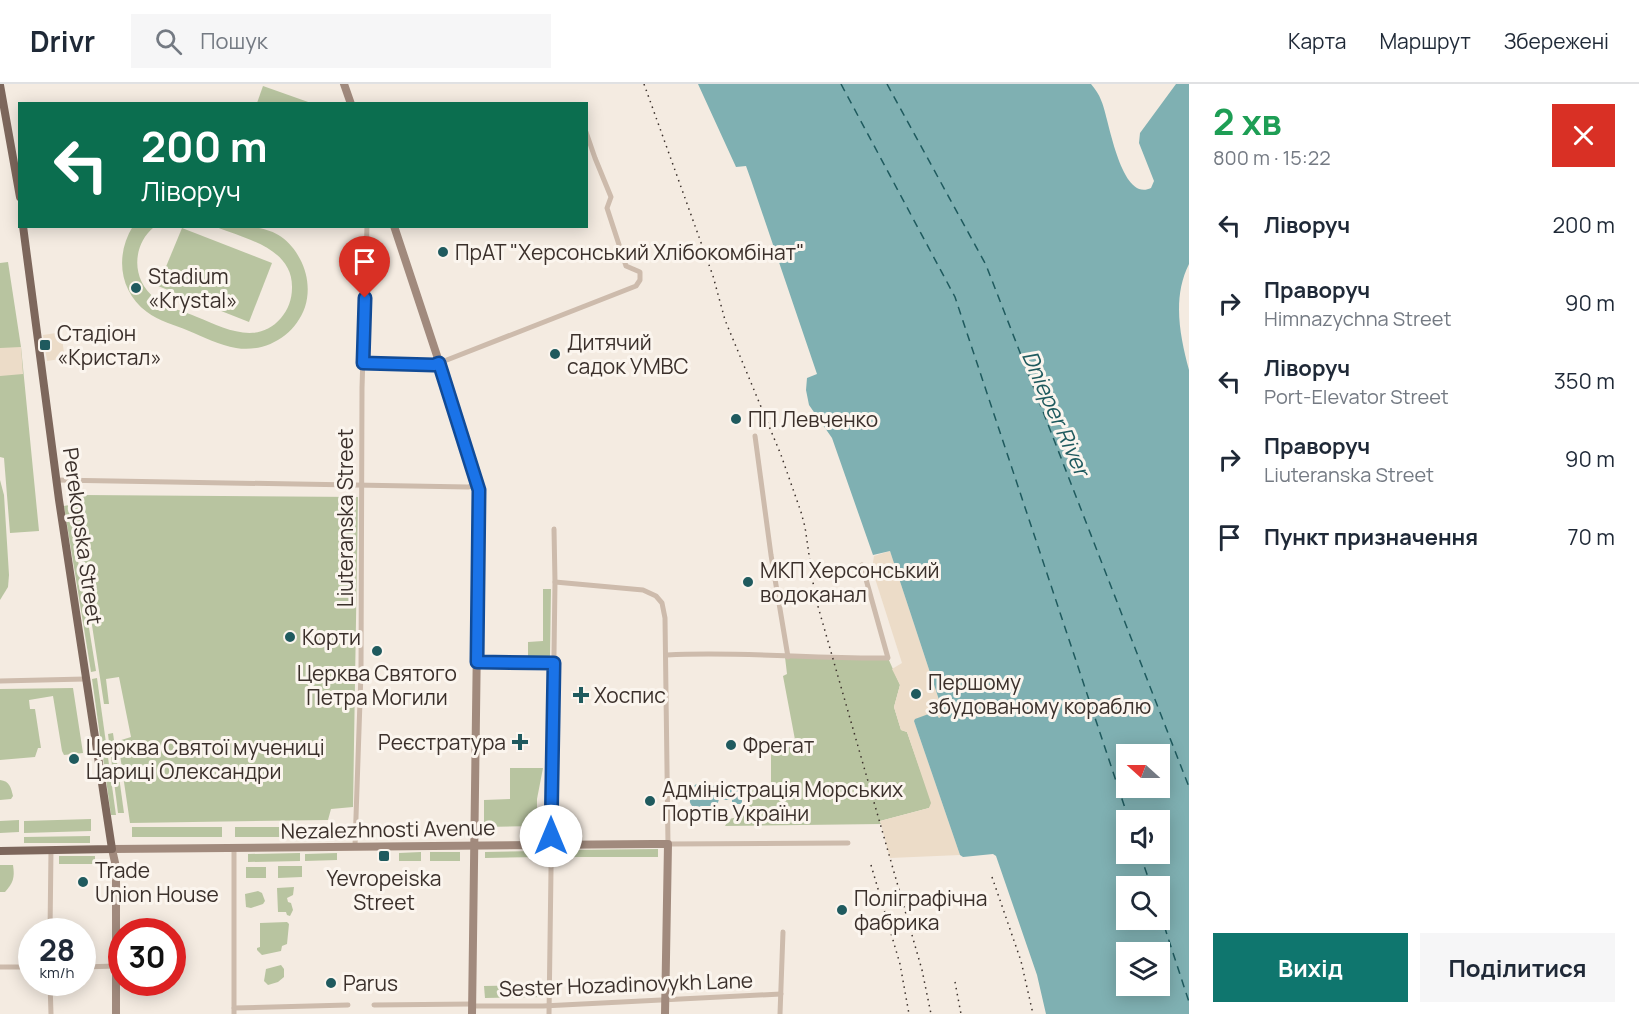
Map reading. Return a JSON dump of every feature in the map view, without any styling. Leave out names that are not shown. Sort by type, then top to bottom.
[{"type":"main road","points":[[0,85],[18,185]]},
{"type":"main road","name":"Perekopska Street","points":[[24,228],[56,480],[112,849]]},
{"type":"main road","name":"Nezalezhnosti Avenue","points":[[0,851],[112,849]]},
{"type":"street","points":[[344,84],[350,102]]},
{"type":"street","points":[[363,363],[434,365],[639,283],[640,272],[626,266],[607,208],[611,197],[588,138]]},
{"type":"street","name":"Liuteranska Street","points":[[355,846],[361,672],[363,363],[367,228]]},
{"type":"street","points":[[395,228],[477,485],[472,1008]]},
{"type":"street","points":[[755,436],[788,657]]},
{"type":"street","points":[[56,480],[468,487],[477,485]]},
{"type":"street","points":[[549,1014],[554,529]]},
{"type":"street","points":[[667,655],[707,653],[832,659],[888,658],[862,565]]},
{"type":"street","points":[[555,582],[651,592],[662,603],[667,655],[668,844],[665,1014]]},
{"type":"street","points":[[477,662],[554,663]]},
{"type":"street","points":[[0,681],[85,679]]},
{"type":"street","name":"Nezalezhnosti Avenue","points":[[112,849],[848,843]]},
{"type":"street","points":[[112,849],[116,867],[116,918]]},
{"type":"street","points":[[234,849],[234,1011],[348,1005]]},
{"type":"street","points":[[50,918],[51,850]]},
{"type":"street","points":[[780,1014],[783,932]]},
{"type":"street","points":[[0,967],[18,967]]},
{"type":"street","name":"Sester Hozadinovykh Lane","points":[[374,1005],[472,1008],[781,994]]},
{"type":"street","points":[[50,996],[51,1014]]},
{"type":"street","points":[[116,996],[116,1014]]},
{"type":"green space","points":[[263,86],[308,102],[257,102]]},
{"type":"green space","name":"Stadium «Krystal»","points":[[132,228],[153,228],[142,243],[137,262],[142,282],[155,298],[218,326],[251,333],[272,326],[288,308],[292,288],[290,274],[285,263],[266,247],[219,228],[264,229],[284,239],[300,259],[307,283],[305,307],[294,326],[278,340],[268,345],[247,349],[218,343],[157,318],[147,312],[130,294],[122,260],[127,237]]},
{"type":"green space","points":[[182,228],[272,263],[249,322],[158,286]]},
{"type":"green space","points":[[8,262],[21,347],[39,531],[10,533],[4,458],[0,457],[0,263]]},
{"type":"green space","points":[[0,480],[4,495],[9,575],[8,587],[0,600]]},
{"type":"green space","points":[[83,495],[358,497],[353,807],[331,809],[328,820],[130,823],[118,741],[131,737],[119,677],[106,679],[109,704],[104,704],[74,507]]},
{"type":"green space","points":[[69,505],[96,671],[91,672],[64,506]]},
{"type":"green space","points":[[543,589],[551,589],[550,656],[547,659],[528,659],[528,642],[543,641]]},
{"type":"green space","points":[[785,657],[888,658],[900,685],[894,707],[901,730],[907,732],[932,803],[929,808],[880,821],[881,824],[725,826],[729,819],[742,816],[742,813],[749,807],[751,784],[771,785],[771,753],[796,745],[783,676],[787,674]]},
{"type":"green space","points":[[97,678],[116,815],[111,815],[92,679]]},
{"type":"green space","points":[[73,688],[83,753],[64,755],[53,696],[29,700],[30,709],[35,709],[41,748],[38,748],[35,757],[0,760],[0,689]]},
{"type":"green space","points":[[113,733],[124,813],[118,813],[108,734]]},
{"type":"green space","points":[[510,768],[543,768],[537,799],[537,826],[484,827],[484,800],[510,799]]},
{"type":"green space","points":[[0,780],[10,785],[13,796],[11,799],[0,800]]},
{"type":"green space","points":[[91,819],[91,831],[24,833],[24,821]]},
{"type":"green space","points":[[19,820],[19,832],[0,833],[0,821]]},
{"type":"green space","points":[[132,827],[222,827],[222,837],[132,837]]},
{"type":"green space","points":[[235,827],[327,827],[327,837],[321,837],[320,831],[300,831],[300,837],[235,837]]},
{"type":"green space","points":[[90,836],[90,843],[24,843],[24,837]]},
{"type":"green space","points":[[658,849],[658,857],[561,857],[561,850]]},
{"type":"green space","points":[[539,851],[539,857],[485,858],[485,852]]},
{"type":"green space","points":[[421,852],[421,861],[399,861],[399,853]]},
{"type":"green space","points":[[430,852],[460,852],[460,861],[430,861]]},
{"type":"green space","points":[[300,853],[300,861],[248,862],[248,854]]},
{"type":"green space","points":[[337,853],[337,860],[305,861],[305,854]]},
{"type":"green space","points":[[59,856],[95,856],[95,864],[59,864]]},
{"type":"green space","points":[[0,865],[13,865],[13,880],[5,892],[0,892]]},
{"type":"green space","points":[[278,866],[302,866],[302,877],[278,878]]},
{"type":"green space","points":[[246,867],[266,867],[266,878],[246,878]]},
{"type":"green space","points":[[294,887],[293,895],[287,898],[293,910],[290,916],[286,912],[278,912],[277,888]]},
{"type":"green space","points":[[258,891],[262,893],[265,901],[263,904],[251,908],[246,907],[245,894]]},
{"type":"green space","points":[[287,922],[289,924],[287,944],[282,946],[281,951],[262,955],[257,950],[260,947],[260,923]]},
{"type":"green space","points":[[281,965],[284,969],[284,977],[268,985],[264,981],[266,969]]},
{"type":"green space","points":[[541,985],[541,997],[485,998],[484,986]]},
{"type":"shaded area","points":[[56,333],[57,338],[62,338],[64,353],[59,354],[60,359],[47,361],[43,335]]},
{"type":"shaded area","points":[[21,347],[23,374],[0,376],[0,348]]},
{"type":"shaded area","points":[[890,551],[944,715],[939,718],[936,713],[914,721],[960,855],[890,858],[880,821],[929,808],[931,803],[907,732],[901,730],[894,707],[900,685],[892,669],[902,663],[872,569],[874,556]]},
{"type":"water","name":"Dnieper River","points":[[698,84],[1091,84],[1101,100],[1117,156],[1124,171],[1131,183],[1140,189],[1151,188],[1154,181],[1139,143],[1140,133],[1176,84],[1189,84],[1189,264],[1181,290],[1179,317],[1189,370],[1189,1014],[1046,1014],[1037,975],[996,856],[993,854],[963,857],[960,855],[914,721],[934,712],[939,718],[944,715],[890,551],[873,555],[832,438],[809,405],[806,390],[807,378],[817,374],[746,166],[736,167]]},
{"type":"water","points":[[704,782],[710,783],[718,791],[718,803],[710,811],[704,812],[698,811],[690,803],[689,797],[690,791],[698,783]]},
{"type":"water","points":[[730,786],[739,786],[739,792],[742,792],[742,804],[732,804],[732,800],[723,800],[723,791],[730,791]]},
{"type":"ferry route","points":[[841,84],[955,297],[1126,810]]},
{"type":"ferry route","points":[[887,84],[986,265],[1189,787]]},
{"type":"ferry route","points":[[1143,864],[1148,876]]},
{"type":"ferry route","points":[[1166,930],[1189,1002]]},
{"type":"railway","points":[[644,84],[713,276],[725,320],[781,455],[801,512],[815,596],[922,970],[931,1014]]},
{"type":"railway","points":[[871,865],[900,964],[909,1014]]},
{"type":"railway","points":[[992,877],[1021,961],[1033,1014]]},
{"type":"railway","points":[[955,982],[961,1014]]},
{"type":"place","name":"ПрАТ \"Херсонський Хлібокомбінат\"","points":[[443,252]]},
{"type":"place","name":"Stadium «Krystal»","points":[[136,288]]},
{"type":"place","name":"Стадіон «Кристал»","points":[[45,345]]},
{"type":"place","name":"Дитячий садок УМВС","points":[[555,354]]},
{"type":"place","name":"ПП Левченко","points":[[736,419]]},
{"type":"place","name":"МКП Херсонський водоканал","points":[[748,582]]},
{"type":"place","name":"Корти","points":[[290,637]]},
{"type":"place","name":"Церква Святого Петра Могили","points":[[377,651]]},
{"type":"place","name":"Першому збудованому кораблю","points":[[916,694]]},
{"type":"place","name":"Хоспис","points":[[581,695]]},
{"type":"place","name":"Реєстратура","points":[[520,742]]},
{"type":"place","name":"Фрегат","points":[[731,745]]},
{"type":"place","name":"Церква Святої мучениці Цариці Олександри","points":[[74,759]]},
{"type":"place","name":"Адміністрація Морських Портів України","points":[[650,801]]},
{"type":"place","name":"Yevropeiska Street","points":[[384,856]]},
{"type":"place","name":"Trade Union House","points":[[83,882]]},
{"type":"place","name":"Поліграфічна фабрика","points":[[842,910]]},
{"type":"place","name":"Parus","points":[[331,983]]},
{"type":"route","points":[[365,298],[363,363],[434,365],[439,363],[456,413],[479,490],[477,662],[554,663],[551,836]]}]
